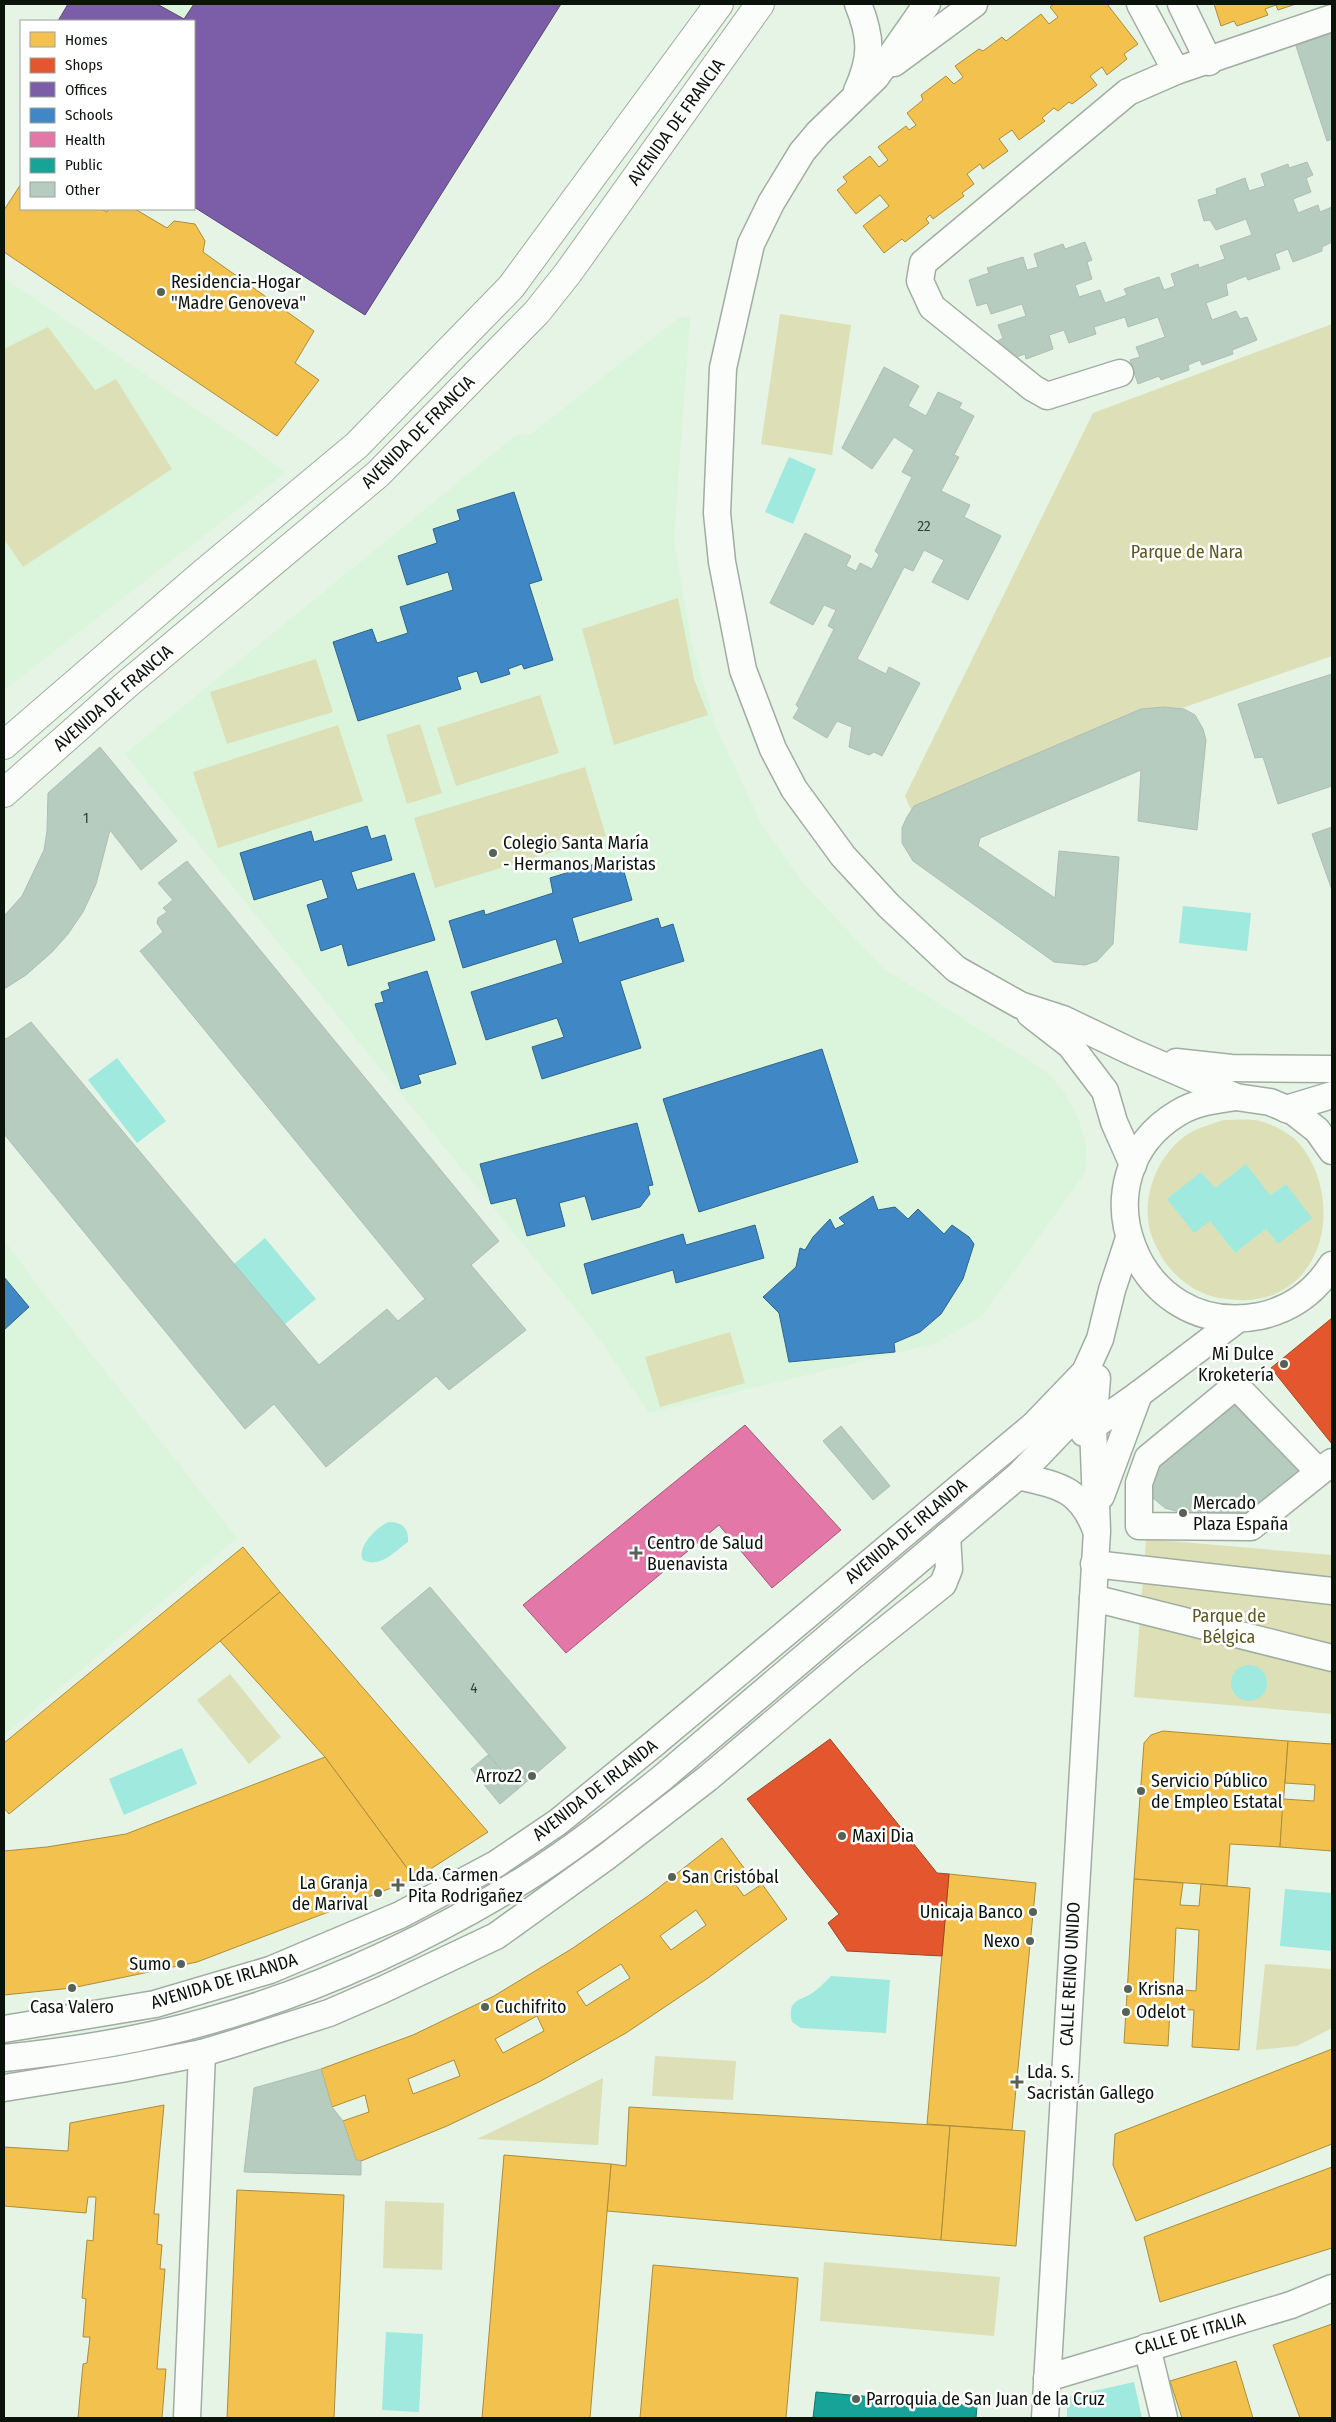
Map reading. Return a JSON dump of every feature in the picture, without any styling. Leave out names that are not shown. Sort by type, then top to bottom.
[{"type":"main road","name":"AVENIDA DE FRANCIA","points":[[4,745],[201,574],[357,445],[511,287],[719,4]]},
{"type":"main road","name":"AVENIDA DE FRANCIA","points":[[4,793],[126,686],[378,474],[537,312],[568,273],[760,4]]},
{"type":"street","points":[[853,100],[866,70],[869,46],[867,26],[858,4]]},
{"type":"street","points":[[876,78],[927,4]]},
{"type":"street","points":[[974,4],[876,78],[818,133],[802,152],[771,203],[751,244],[739,289],[723,368],[717,513],[722,562],[743,670],[773,749],[794,789],[832,841],[889,906],[956,969],[1020,1005],[1063,1019],[1132,1052],[1236,1096],[1270,1102],[1294,1112],[1317,1130],[1332,1151]]},
{"type":"street","points":[[1140,4],[1176,71]]},
{"type":"street","points":[[1181,4],[1209,62]]},
{"type":"street","points":[[1120,373],[1047,396],[1033,388],[932,307],[920,281],[923,263],[1128,92],[1176,71],[1209,62],[1332,18]]},
{"type":"street","points":[[1020,1005],[1070,1045],[1105,1091],[1114,1122],[1133,1165]]},
{"type":"street","points":[[1132,1052],[1188,1064],[1222,1067],[1332,1069]]},
{"type":"street","points":[[1286,1109],[1332,1095]]},
{"type":"street","points":[[1236,1096],[1200,1103],[1177,1114],[1147,1142],[1133,1165],[1128,1182],[1125,1215],[1129,1238],[1140,1265],[1151,1280],[1182,1306],[1213,1318],[1238,1319],[1278,1312],[1306,1296],[1322,1280],[1332,1265]]},
{"type":"street","name":"AVENIDA DE IRLANDA","points":[[4,2058],[102,2045],[206,2022],[338,1976],[424,1934],[525,1878],[620,1811],[1018,1476],[1065,1427],[1076,1411],[1086,1370],[1100,1339],[1112,1290],[1129,1238]]},
{"type":"street","name":"AVENIDA DE IRLANDA","points":[[1018,1476],[1139,1394],[1238,1319]]},
{"type":"street","name":"CALLE REINO UNIDO","points":[[1045,2418],[1093,1598],[1097,1518],[1093,1426],[1100,1339]]},
{"type":"street","name":"AVENIDA DE IRLANDA","points":[[4,2029],[155,2004],[270,1970],[400,1915],[496,1864],[558,1822],[656,1742],[1034,1425],[1086,1370]]},
{"type":"street","points":[[1232,1390],[1326,1467],[1251,1527],[1139,1526],[1139,1483],[1152,1442],[1232,1390]]},
{"type":"street","name":"CALLE REINO UNIDO","points":[[1097,1518],[1139,1394]]},
{"type":"street","name":"CALLE REINO UNIDO","points":[[1018,1476],[1052,1485],[1076,1496],[1097,1518]]},
{"type":"street","name":"AVENIDA DE IRLANDA","points":[[4,2088],[121,2070],[202,2053],[329,2013],[496,1936],[606,1857],[708,1778],[850,1658],[943,1584],[949,1569],[947,1536]]},
{"type":"street","points":[[1094,1564],[1332,1591]]},
{"type":"street","points":[[1093,1598],[1332,1658]]},
{"type":"street","points":[[690,1754],[708,1778]]},
{"type":"street","points":[[187,2418],[202,2053]]},
{"type":"street","name":"CALLE DE ITALIA","points":[[1047,2378],[1291,2305],[1332,2289]]},
{"type":"street","points":[[1146,2347],[1164,2418]]},
{"type":"shaded area","points":[[157,4],[194,4],[184,19]]},
{"type":"shaded area","points":[[4,278],[253,448],[285,473],[4,690]]},
{"type":"shaded area","name":"Colegio Santa María - Hermanos Maristas","points":[[681,316],[690,318],[674,540],[691,640],[715,725],[761,823],[803,883],[884,969],[1047,1072],[1063,1090],[1079,1120],[1087,1149],[1085,1173],[982,1316],[934,1344],[649,1413],[596,1334],[125,754],[516,435],[531,434]]},
{"type":"shaded area","points":[[4,1240],[47,1298],[237,1538],[4,1735]]},
{"type":"green space","points":[[780,314],[851,325],[832,455],[761,444]]},
{"type":"green space","name":"Parque de Nara","points":[[1332,324],[1332,656],[1142,722],[916,821],[905,796],[1093,413]]},
{"type":"green space","points":[[48,327],[95,390],[116,379],[172,469],[23,567],[4,539],[4,349]]},
{"type":"green space","points":[[678,598],[694,679],[708,715],[614,745],[582,629]]},
{"type":"green space","points":[[316,659],[333,712],[227,744],[210,692]]},
{"type":"green space","points":[[540,695],[559,753],[456,786],[437,728]]},
{"type":"green space","points":[[420,724],[442,793],[407,804],[386,735]]},
{"type":"green space","points":[[338,725],[363,801],[218,848],[193,772]]},
{"type":"green space","points":[[585,767],[606,836],[435,888],[414,818]]},
{"type":"green space","points":[[1224,1120],[1254,1120],[1281,1130],[1295,1139],[1308,1156],[1318,1177],[1323,1199],[1323,1222],[1319,1244],[1310,1264],[1295,1281],[1275,1294],[1263,1298],[1232,1300],[1207,1294],[1188,1285],[1172,1271],[1160,1254],[1148,1222],[1150,1191],[1162,1162],[1171,1149],[1182,1138],[1195,1130]],"holes":[[[1201,1172],[1214,1189],[1270,1195],[1286,1184],[1278,1244],[1266,1229],[1235,1253],[1210,1221]]]},
{"type":"green space","points":[[730,1332],[745,1383],[660,1407],[645,1357]]},
{"type":"green space","name":"Parque de Bélgica","points":[[1146,1539],[1332,1555],[1332,1714],[1134,1697]]},
{"type":"green space","points":[[230,1674],[281,1737],[249,1764],[197,1700]]},
{"type":"green space","points":[[1265,1964],[1332,1969],[1332,2028],[1297,2046],[1256,2050]]},
{"type":"green space","points":[[655,2056],[736,2061],[733,2100],[652,2096]]},
{"type":"green space","points":[[603,2078],[598,2145],[477,2139]]},
{"type":"green space","points":[[385,2201],[444,2203],[442,2270],[383,2268]]},
{"type":"green space","points":[[824,2262],[1000,2277],[994,2336],[820,2321]]},
{"type":"water","points":[[789,457],[816,469],[793,524],[765,512]]},
{"type":"water","points":[[1183,906],[1251,913],[1247,951],[1179,943]]},
{"type":"water","points":[[117,1058],[166,1121],[137,1143],[88,1080]]},
{"type":"water","points":[[1246,1164],[1270,1195],[1286,1184],[1312,1218],[1278,1244],[1266,1229],[1235,1253],[1210,1221],[1194,1233],[1167,1199],[1201,1172],[1215,1188]]},
{"type":"water","points":[[265,1238],[316,1299],[285,1324],[234,1264]]},
{"type":"water","points":[[389,1522],[398,1523],[404,1527],[408,1542],[381,1561],[369,1562],[363,1560],[362,1550],[369,1538],[384,1524]]},
{"type":"water","points":[[1249,1665],[1256,1666],[1262,1670],[1266,1676],[1266,1690],[1262,1696],[1256,1700],[1249,1701],[1242,1700],[1236,1696],[1232,1690],[1231,1683],[1232,1676],[1236,1670],[1242,1666]]},
{"type":"water","points":[[182,1748],[197,1784],[124,1815],[109,1779]]},
{"type":"water","points":[[1285,1889],[1332,1893],[1332,1951],[1280,1946]]},
{"type":"water","points":[[831,1976],[890,1980],[886,2033],[801,2028],[792,2022],[791,2010],[796,2001],[815,1991]]},
{"type":"water","points":[[386,2332],[423,2334],[419,2412],[382,2410]]},
{"type":"water","points":[[1134,2382],[1142,2418],[1067,2418],[1067,2397]]},
{"type":"building: Homes","points":[[1054,4],[1107,4],[1138,44],[1124,54],[1127,59],[1107,75],[1102,67],[1090,76],[1097,85],[1072,104],[1069,102],[1058,111],[1054,108],[1042,118],[1045,121],[1019,140],[1012,130],[999,139],[1008,151],[983,169],[980,164],[967,174],[974,184],[962,193],[964,196],[933,219],[930,215],[926,219],[929,223],[905,242],[902,239],[884,253],[863,226],[889,206],[880,195],[856,214],[837,190],[847,182],[843,177],[870,156],[879,167],[888,160],[878,147],[906,126],[909,130],[916,125],[907,113],[923,100],[921,95],[946,76],[954,84],[963,77],[955,66],[979,49],[983,51],[1002,37],[1006,41],[1041,14],[1049,24],[1058,17],[1050,7]]},
{"type":"building: Homes","points":[[1214,4],[1296,4],[1278,10],[1276,5],[1265,9],[1268,15],[1237,26],[1234,21],[1221,26]]},
{"type":"building: Homes","name":"Residencia-Hogar \"Madre Genoveva\"","points":[[20,186],[20,210],[103,210],[107,212],[108,210],[137,210],[167,228],[174,221],[195,224],[205,241],[203,252],[314,331],[295,363],[319,380],[277,436],[4,252],[4,210]]},
{"type":"building: Homes","points":[[243,1547],[280,1592],[9,1814],[4,1808],[4,1743]]},
{"type":"building: Homes","points":[[280,1592],[488,1832],[415,1879],[325,1757],[220,1641]]},
{"type":"building: Homes","points":[[1163,1731],[1288,1741],[1280,1847],[1230,1844],[1227,1886],[1134,1879],[1144,1743],[1151,1735]]},
{"type":"building: Homes","points":[[1288,1741],[1332,1744],[1332,1851],[1280,1847],[1283,1799],[1314,1801],[1315,1785],[1285,1783]]},
{"type":"building: Homes","points":[[325,1757],[415,1879],[197,1962],[72,1988],[4,1995],[4,1851],[47,1847],[126,1834]]},
{"type":"building: Homes","points":[[722,1838],[747,1872],[733,1881],[744,1896],[762,1884],[787,1919],[708,1978],[626,2033],[539,2082],[447,2126],[361,2161],[356,2160],[343,2121],[369,2112],[365,2095],[332,2107],[321,2069],[413,2035],[494,1996],[573,1948],[648,1896]],"holes":[[[696,1910],[706,1925],[671,1950],[660,1936]],[[621,1964],[630,1978],[586,2006],[577,1992]],[[537,2016],[544,2031],[503,2053],[495,2039]],[[454,2060],[460,2076],[413,2094],[408,2079]]]},
{"type":"building: Homes","points":[[949,1874],[1036,1883],[1012,2130],[927,2124]]},
{"type":"building: Homes","points":[[1134,1879],[1183,1883],[1180,1905],[1199,1906],[1201,1884],[1250,1888],[1239,2050],[1192,2047],[1194,2010],[1170,2009],[1168,2046],[1124,2043]],"holes":[[[1176,1928],[1199,1930],[1196,1991],[1173,1989]]]},
{"type":"building: Homes","points":[[1332,2049],[1332,2144],[1136,2221],[1113,2165],[1115,2134]]},
{"type":"building: Homes","points":[[164,2105],[154,2214],[159,2214],[157,2244],[162,2245],[160,2269],[165,2269],[157,2369],[166,2369],[162,2418],[78,2418],[83,2364],[87,2363],[90,2337],[83,2337],[86,2299],[82,2298],[87,2240],[93,2241],[96,2197],[88,2197],[86,2213],[4,2206],[4,2147],[68,2151],[70,2123]]},
{"type":"building: Homes","points":[[629,2107],[950,2126],[941,2240],[607,2211],[611,2164],[626,2166]]},
{"type":"building: Homes","points":[[950,2126],[1025,2131],[1016,2246],[941,2240]]},
{"type":"building: Homes","points":[[504,2155],[611,2164],[590,2418],[482,2418]]},
{"type":"building: Homes","points":[[1332,2167],[1332,2248],[1160,2302],[1144,2237]]},
{"type":"building: Homes","points":[[237,2190],[344,2195],[334,2418],[227,2418]]},
{"type":"building: Homes","points":[[653,2265],[798,2278],[786,2418],[640,2418]]},
{"type":"building: Homes","points":[[1332,2324],[1332,2418],[1300,2418],[1273,2345]]},
{"type":"building: Homes","points":[[1236,2361],[1253,2418],[1182,2418],[1170,2381]]},
{"type":"building: Shops","points":[[1332,1318],[1332,1444],[1271,1368]]},
{"type":"building: Shops","name":"Maxi Dia","points":[[830,1739],[937,1873],[949,1874],[942,1956],[847,1951],[828,1923],[839,1914],[747,1799]]},
{"type":"building: Offices","points":[[68,4],[157,4],[184,19],[194,4],[561,4],[365,315],[195,208],[195,20],[59,20]]},
{"type":"building: Schools","points":[[514,492],[542,580],[529,584],[553,660],[524,669],[522,664],[508,669],[510,674],[481,683],[477,671],[457,677],[461,689],[358,721],[333,642],[372,629],[377,643],[408,633],[400,607],[453,590],[448,572],[407,585],[398,556],[437,543],[433,529],[460,520],[457,510]]},
{"type":"building: Schools","points":[[367,826],[371,839],[385,835],[392,860],[351,872],[357,890],[414,873],[435,940],[348,966],[342,944],[321,951],[307,905],[328,898],[322,879],[254,900],[240,853],[311,831],[314,842]]},
{"type":"building: Schools","points":[[611,859],[614,871],[623,868],[632,900],[572,918],[579,943],[658,918],[661,928],[673,924],[684,961],[620,981],[641,1048],[542,1079],[532,1047],[564,1037],[557,1018],[486,1040],[471,992],[563,963],[556,939],[463,968],[449,921],[484,910],[485,915],[553,893],[550,878]]},
{"type":"building: Schools","points":[[427,971],[456,1064],[418,1075],[421,1083],[401,1089],[375,1004],[384,1002],[381,992],[390,989],[388,983]]},
{"type":"building: Schools","points":[[822,1049],[858,1162],[699,1212],[663,1099]]},
{"type":"building: Schools","points":[[637,1123],[653,1185],[648,1186],[650,1194],[640,1207],[592,1220],[585,1196],[559,1203],[565,1226],[527,1236],[516,1198],[491,1204],[480,1164]]},
{"type":"building: Schools","points":[[873,1196],[878,1210],[895,1207],[908,1219],[918,1209],[944,1234],[952,1225],[969,1237],[974,1244],[963,1279],[941,1314],[920,1332],[894,1343],[895,1352],[789,1362],[779,1313],[763,1297],[796,1267],[800,1248],[805,1250],[813,1237],[830,1219],[835,1229],[845,1224],[839,1218]]},
{"type":"building: Schools","points":[[755,1225],[764,1258],[676,1283],[673,1270],[592,1294],[584,1264],[683,1234],[686,1245]]},
{"type":"building: Schools","points":[[4,1277],[29,1307],[4,1330]]},
{"type":"building: Health","name":"Centro de Salud Buenavista","points":[[745,1425],[841,1530],[772,1588],[719,1525],[566,1653],[523,1605]]},
{"type":"building: Public","name":"Parroquia de San Juan de la Cruz","points":[[816,2392],[977,2406],[976,2418],[813,2418]]},
{"type":"building: Other","points":[[1332,33],[1332,139],[1327,141],[1296,46]]},
{"type":"building: Other","points":[[1307,162],[1313,175],[1306,178],[1311,192],[1293,199],[1298,213],[1318,205],[1320,212],[1332,207],[1332,242],[1322,247],[1322,251],[1293,262],[1288,249],[1275,254],[1280,269],[1248,280],[1246,276],[1226,284],[1228,295],[1206,303],[1212,320],[1236,311],[1240,319],[1247,317],[1257,340],[1232,350],[1233,354],[1202,365],[1200,360],[1188,365],[1189,370],[1161,380],[1159,376],[1138,384],[1130,360],[1140,357],[1136,347],[1165,337],[1158,317],[1128,327],[1125,317],[1094,327],[1096,334],[1069,343],[1064,330],[1049,335],[1053,349],[1026,359],[1025,354],[1002,362],[996,342],[1003,338],[998,325],[1026,316],[1022,304],[991,314],[987,303],[977,306],[969,280],[989,273],[987,268],[1023,257],[1027,270],[1038,267],[1034,254],[1063,244],[1065,249],[1085,242],[1092,260],[1087,262],[1092,279],[1075,285],[1079,297],[1100,290],[1105,303],[1127,295],[1124,289],[1159,277],[1164,290],[1175,286],[1171,274],[1198,264],[1199,268],[1225,259],[1220,246],[1252,235],[1246,219],[1216,230],[1210,220],[1204,221],[1198,200],[1217,194],[1216,189],[1245,178],[1249,191],[1265,186],[1261,174],[1288,164],[1289,168]]},
{"type":"building: Other","points":[[884,367],[919,386],[908,406],[926,416],[938,392],[962,403],[959,408],[974,416],[954,455],[959,457],[941,491],[970,505],[964,517],[1001,536],[968,600],[932,582],[944,560],[924,550],[913,571],[904,567],[857,659],[886,674],[889,667],[920,683],[882,756],[874,752],[869,755],[849,747],[852,727],[837,721],[827,738],[793,718],[799,708],[796,705],[834,629],[828,626],[836,610],[824,605],[813,625],[770,603],[805,533],[851,556],[846,566],[856,571],[860,563],[872,569],[879,555],[875,551],[912,477],[902,472],[914,450],[894,437],[872,469],[842,448]]},
{"type":"building: Other","points":[[1332,674],[1332,786],[1278,804],[1263,757],[1255,758],[1238,704]]},
{"type":"building: Other","points":[[1164,707],[1184,709],[1195,715],[1203,729],[1206,740],[1197,830],[1138,821],[1141,770],[980,838],[978,846],[1055,898],[1059,851],[1119,857],[1113,944],[1097,961],[1085,965],[1054,962],[913,861],[902,843],[902,828],[914,806],[1141,709]]},
{"type":"building: Other","points":[[100,747],[177,841],[141,870],[110,830],[96,884],[83,912],[68,934],[52,952],[26,975],[4,989],[4,916],[22,896],[44,850],[47,831],[48,793]]},
{"type":"building: Other","points":[[1332,827],[1332,890],[1312,834]]},
{"type":"building: Other","points":[[187,861],[499,1241],[471,1265],[526,1330],[449,1390],[436,1376],[326,1467],[274,1404],[245,1429],[4,1134],[4,1037],[6,1039],[31,1022],[319,1365],[387,1309],[398,1321],[425,1299],[140,951],[163,932],[157,923],[158,918],[167,912],[163,908],[173,900],[158,883]]},
{"type":"building: Other","points":[[1238,1392],[1311,1474],[1257,1516],[1183,1513],[1165,1508],[1153,1498],[1147,1485],[1158,1456]]},
{"type":"building: Other","points":[[841,1426],[890,1486],[873,1500],[823,1441]]},
{"type":"building: Other","points":[[430,1587],[566,1748],[518,1789],[381,1628]]},
{"type":"building: Other","points":[[488,1755],[518,1789],[500,1804],[471,1769]]},
{"type":"building: Other","points":[[321,2069],[332,2107],[343,2121],[356,2160],[361,2161],[361,2175],[244,2172],[254,2088]]},
{"type":"place","name":"Residencia-Hogar \"Madre Genoveva\"","points":[[161,292]]},
{"type":"place","name":"Colegio Santa María - Hermanos Maristas","points":[[493,853]]},
{"type":"place","name":"Mi Dulce Kroketería","points":[[1284,1364]]},
{"type":"place","name":"Mercado Plaza España","points":[[1183,1513]]},
{"type":"place","name":"Centro de Salud Buenavista","points":[[636,1553]]},
{"type":"place","name":"Arroz2","points":[[532,1776]]},
{"type":"place","name":"Servicio Público de Empleo Estatal","points":[[1141,1791]]},
{"type":"place","name":"Maxi Dia","points":[[842,1836]]},
{"type":"place","name":"San Cristóbal","points":[[672,1877]]},
{"type":"place","name":"Lda. Carmen Pita Rodrigañez","points":[[398,1885]]},
{"type":"place","name":"La Granja de Marival","points":[[378,1893]]},
{"type":"place","name":"Unicaja Banco","points":[[1033,1912]]},
{"type":"place","name":"Nexo","points":[[1030,1941]]},
{"type":"place","name":"Sumo","points":[[181,1964]]},
{"type":"place","name":"Casa Valero","points":[[72,1988]]},
{"type":"place","name":"Krisna","points":[[1128,1989]]},
{"type":"place","name":"Cuchifrito","points":[[485,2007]]},
{"type":"place","name":"Odelot","points":[[1126,2012]]},
{"type":"place","name":"Lda. S. Sacristán Gallego","points":[[1017,2082]]},
{"type":"place","name":"Parroquia de San Juan de la Cruz","points":[[856,2399]]}]
